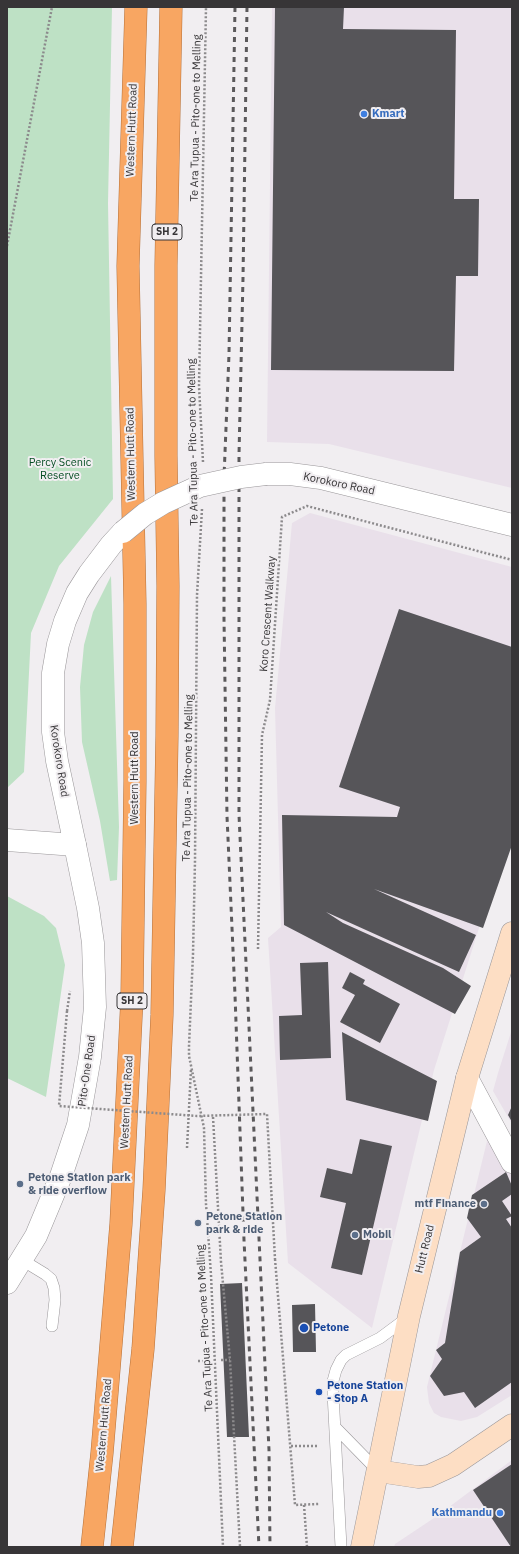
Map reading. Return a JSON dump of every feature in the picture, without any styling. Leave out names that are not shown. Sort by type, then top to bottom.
[{"type":"highway","name":"Western Hutt Road","points":[[92,1547],[102,1453],[121,1224],[132,997],[135,781],[135,604],[128,266],[136,7]]},
{"type":"highway","name":"SH 2","points":[[122,1547],[143,1349],[154,1190],[162,1015],[168,586],[166,265],[171,7]]},
{"type":"highway","points":[[128,1498],[134,1547]]},
{"type":"main road","name":"Hutt Road","points":[[362,1547],[409,1316],[466,1078],[512,933]]},
{"type":"main road","points":[[378,1471],[418,1477],[429,1476],[453,1465],[512,1425]]},
{"type":"street","name":"Korokoro Road","points":[[75,845],[56,761],[53,732],[53,673],[58,644],[65,621],[77,594],[89,574],[123,532],[145,514],[183,493],[200,486],[241,476],[290,474],[321,478],[512,525]]},
{"type":"street","points":[[7,840],[75,845]]},
{"type":"street","name":"Pito-One Road","points":[[7,1283],[36,1236],[61,1176],[78,1125],[90,1057],[94,1007],[93,943],[88,908],[75,845]]},
{"type":"street","points":[[466,1078],[512,1162]]},
{"type":"lane","points":[[22,1260],[51,1279],[54,1288],[55,1300],[52,1326]]},
{"type":"lane","points":[[341,1547],[334,1427],[333,1381],[341,1360],[346,1355],[380,1338],[409,1316]]},
{"type":"lane","points":[[334,1427],[378,1471]]},
{"type":"path","points":[[7,246],[52,7]]},
{"type":"path","name":"Te Ara Tupua - Pito-one to Melling","points":[[203,466],[199,386],[206,7]]},
{"type":"path","name":"Te Ara Tupua - Pito-one to Melling","points":[[202,502],[197,608],[195,869],[189,1046],[191,1064],[204,1128],[223,1547]]},
{"type":"path","name":"Koro Crescent Walkway","points":[[258,950],[262,735],[270,700],[282,517],[307,506],[512,560]]},
{"type":"path","points":[[67,1011],[59,1106],[213,1117],[267,1114],[275,1259],[295,1505],[319,1504]]},
{"type":"path","points":[[187,1148],[191,1064]]},
{"type":"path","points":[[213,1117],[221,1262],[230,1360],[239,1547]]},
{"type":"path","points":[[221,1360],[230,1360]]},
{"type":"path","points":[[198,1361],[209,1361]]},
{"type":"path","points":[[291,1446],[316,1446]]},
{"type":"path","points":[[304,1505],[307,1547]]},
{"type":"shaded area","points":[[272,7],[512,7],[512,488],[329,444],[267,442]]},
{"type":"shaded area","points":[[310,513],[512,567],[512,824],[434,1070],[372,1328],[288,1263],[268,938],[281,927],[275,708],[292,523]]},
{"type":"shaded area","points":[[512,1029],[512,1124],[493,1091]]},
{"type":"shaded area","points":[[488,1137],[512,1176],[512,1395],[477,1417],[461,1421],[441,1417],[434,1413],[429,1403],[427,1387]]},
{"type":"shaded area","points":[[512,1460],[512,1547],[394,1547],[395,1544],[437,1516]]},
{"type":"green space","name":"Percy Scenic Reserve","points":[[7,7],[112,7],[108,203],[113,499],[59,566],[31,633],[24,772],[7,788]]},
{"type":"green space","points":[[111,576],[119,827],[117,880],[110,881],[100,821],[82,742],[80,687],[84,645],[93,612]]},
{"type":"green space","points":[[7,896],[44,916],[56,928],[65,965],[46,1097],[7,1078]]},
{"type":"building","name":"Kmart","points":[[275,7],[344,7],[343,29],[456,30],[454,199],[479,199],[478,276],[456,276],[454,371],[271,370]]},
{"type":"building","points":[[399,609],[512,647],[512,845],[483,928],[374,889],[476,935],[459,972],[326,912],[343,923],[443,968],[471,986],[455,1014],[284,925],[282,815],[397,817],[400,807],[339,787]]},
{"type":"building","points":[[328,962],[331,1058],[280,1060],[279,1016],[302,1015],[300,963]]},
{"type":"building","points":[[350,972],[365,980],[363,984],[400,1004],[380,1043],[340,1022],[355,995],[342,988]]},
{"type":"building","points":[[342,1032],[437,1081],[428,1121],[346,1100]]},
{"type":"building","points":[[512,1106],[512,1122],[508,1115]]},
{"type":"building","name":"Mobil","points":[[360,1139],[392,1146],[362,1275],[331,1268],[346,1203],[320,1197],[327,1168],[352,1174]]},
{"type":"building","points":[[506,1172],[512,1186],[512,1194],[502,1201],[512,1216],[506,1219],[512,1228],[512,1382],[475,1408],[464,1392],[444,1396],[430,1376],[442,1359],[436,1350],[445,1343],[460,1252],[481,1237],[467,1218],[472,1195]]},
{"type":"building","points":[[242,1283],[249,1437],[227,1437],[220,1284]]},
{"type":"building","name":"Petone","points":[[315,1304],[316,1352],[293,1352],[292,1305]]},
{"type":"building","name":"Kathmandu","points":[[512,1464],[512,1547],[511,1547],[473,1490]]},
{"type":"railway","points":[[235,7],[229,354],[224,477],[224,619],[227,816],[244,1240],[259,1547]]},
{"type":"railway","points":[[247,7],[239,455],[239,815],[269,1450],[270,1547]]},
{"type":"place","name":"Kmart","points":[[364,114]]},
{"type":"place","name":"Petone Station park & ride overflow","points":[[20,1184]]},
{"type":"place","name":"mtf Finance","points":[[484,1204]]},
{"type":"place","name":"Petone Station park & ride","points":[[198,1223]]},
{"type":"place","name":"Mobil","points":[[355,1235]]},
{"type":"place","name":"Petone","points":[[304,1328]]},
{"type":"place","name":"Petone Station - Stop A","points":[[319,1392]]},
{"type":"place","name":"Kathmandu","points":[[500,1513]]}]
